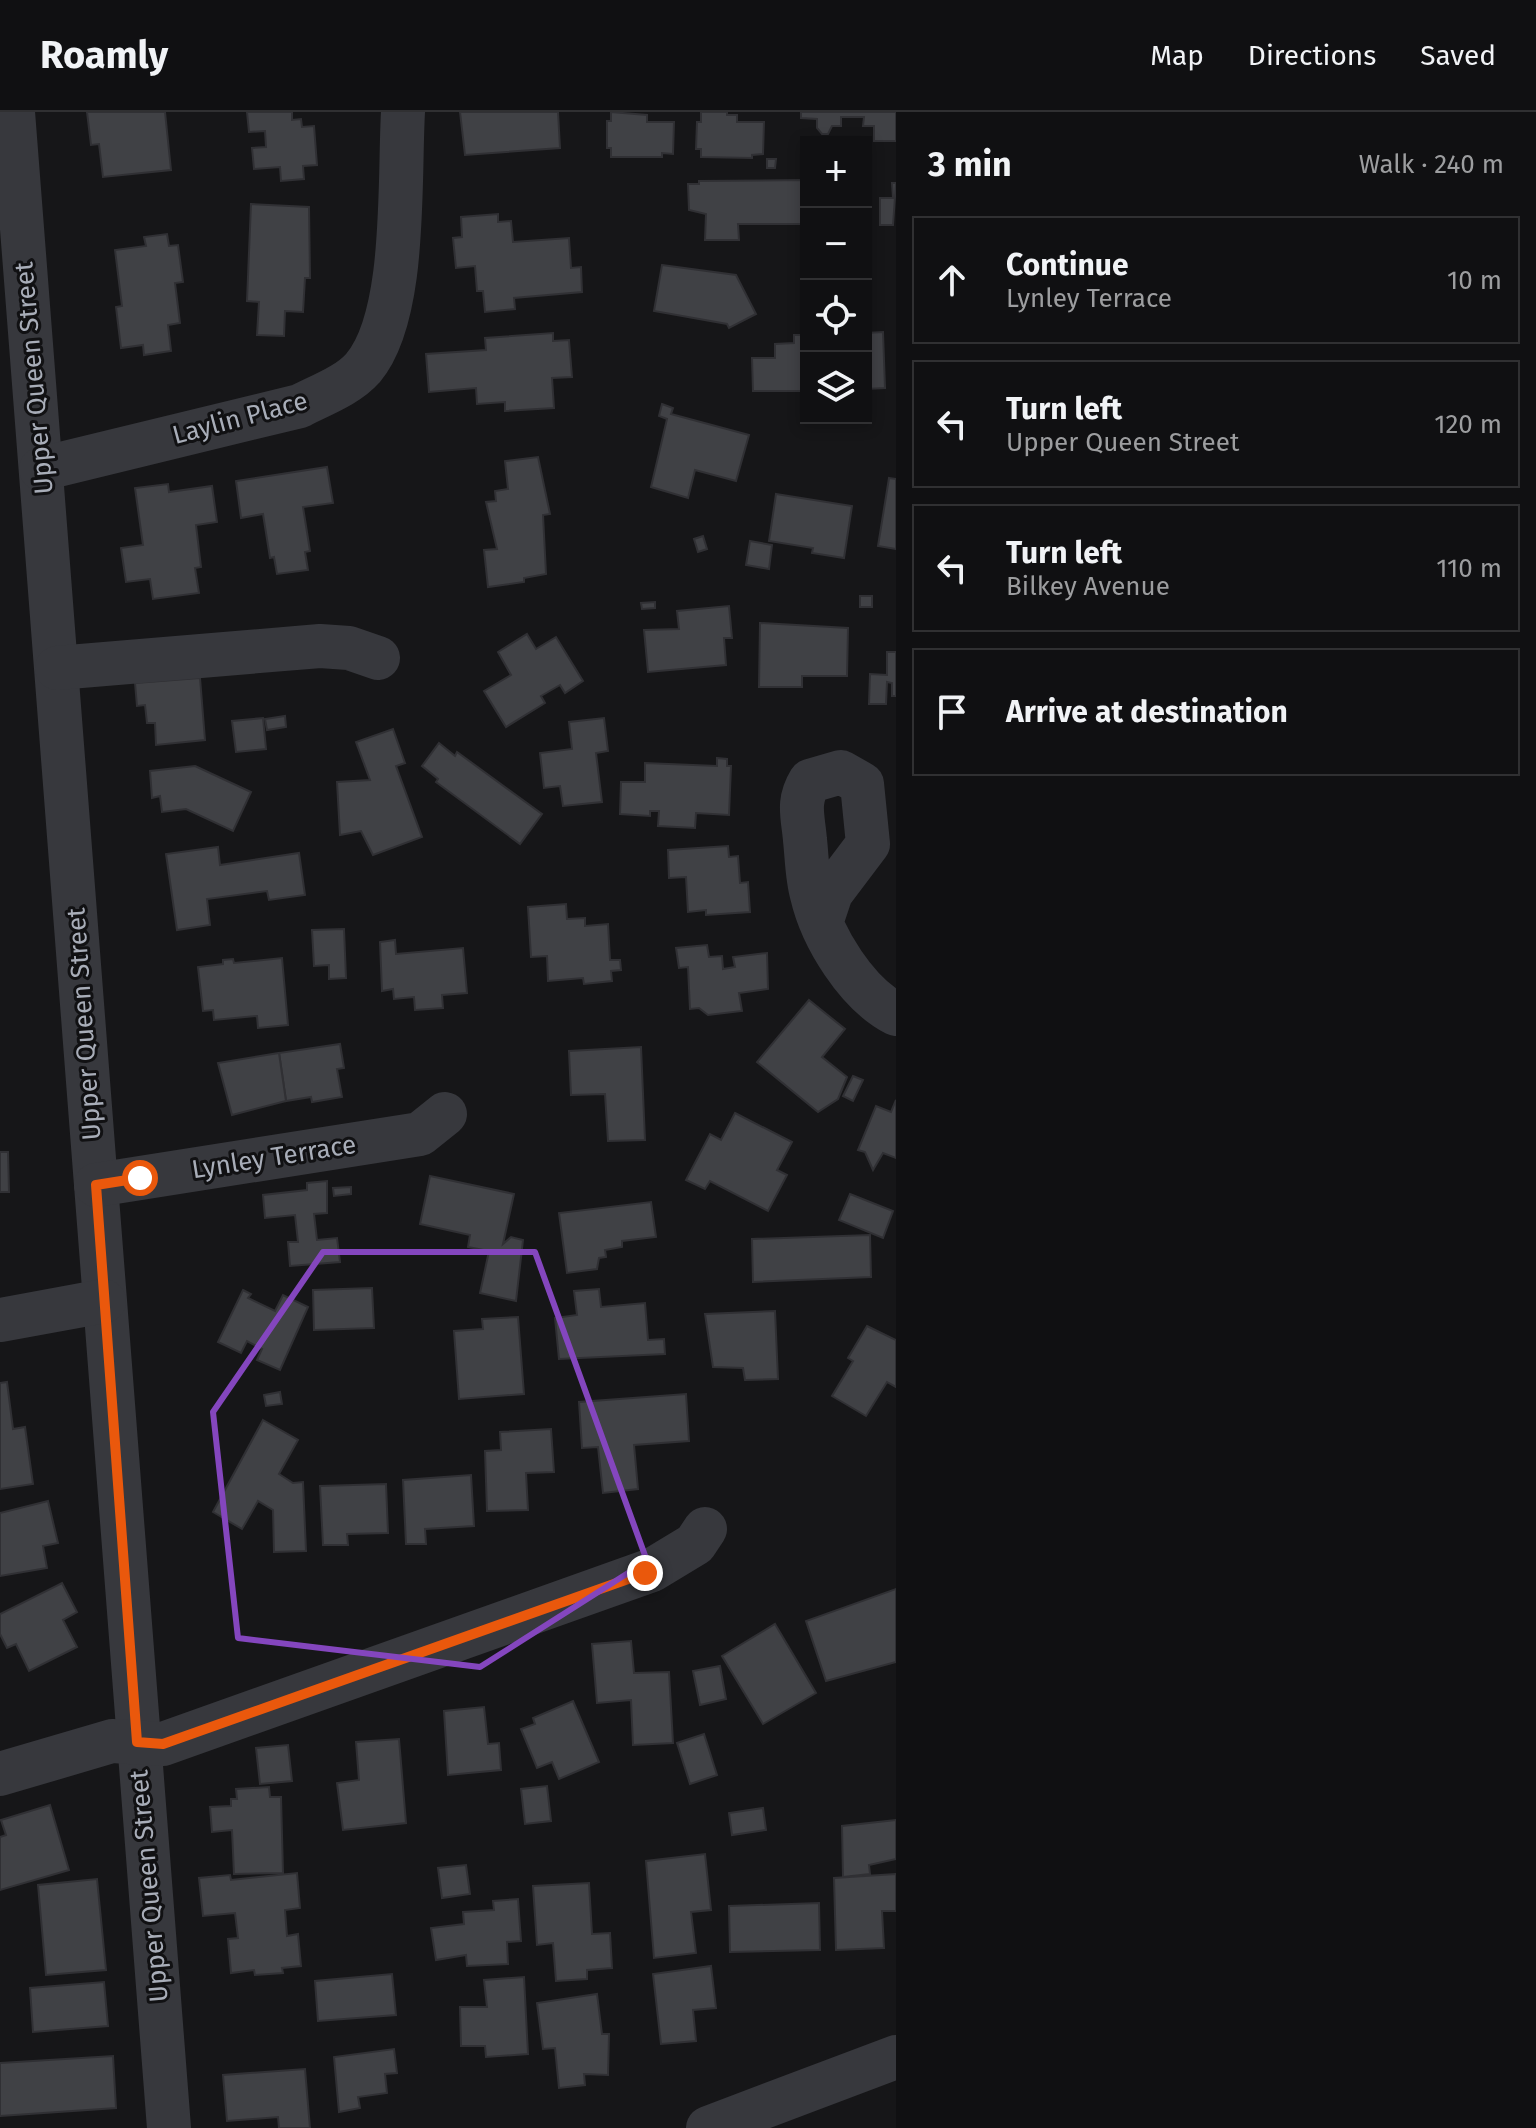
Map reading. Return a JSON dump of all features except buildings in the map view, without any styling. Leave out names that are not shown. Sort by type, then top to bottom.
[{"type":"street","name":"Upper Queen Street","points":[[13,112],[14,315],[41,469],[169,2128]]},
{"type":"street","name":"Laylin Place","points":[[41,469],[300,406],[338,387],[362,368],[385,328],[393,294],[403,112]]},
{"type":"street","points":[[57,668],[320,646],[349,648],[378,658]]},
{"type":"street","points":[[822,920],[843,961],[881,1006],[896,1014]]},
{"type":"street","name":"Lynley Terrace","points":[[96,1185],[420,1134],[445,1114]]},
{"type":"street","points":[[0,1320],[104,1301]]},
{"type":"street","points":[[0,1774],[112,1741],[163,1744],[652,1570],[695,1544],[705,1529]]},
{"type":"street","points":[[708,2128],[896,2057]]},
{"type":"highlighted area","points":[[323,1252],[535,1252],[647,1561],[480,1667],[238,1638],[213,1412]]},
{"type":"route","points":[[140,1178],[96,1185],[137,1742],[163,1744],[645,1573]]}]
